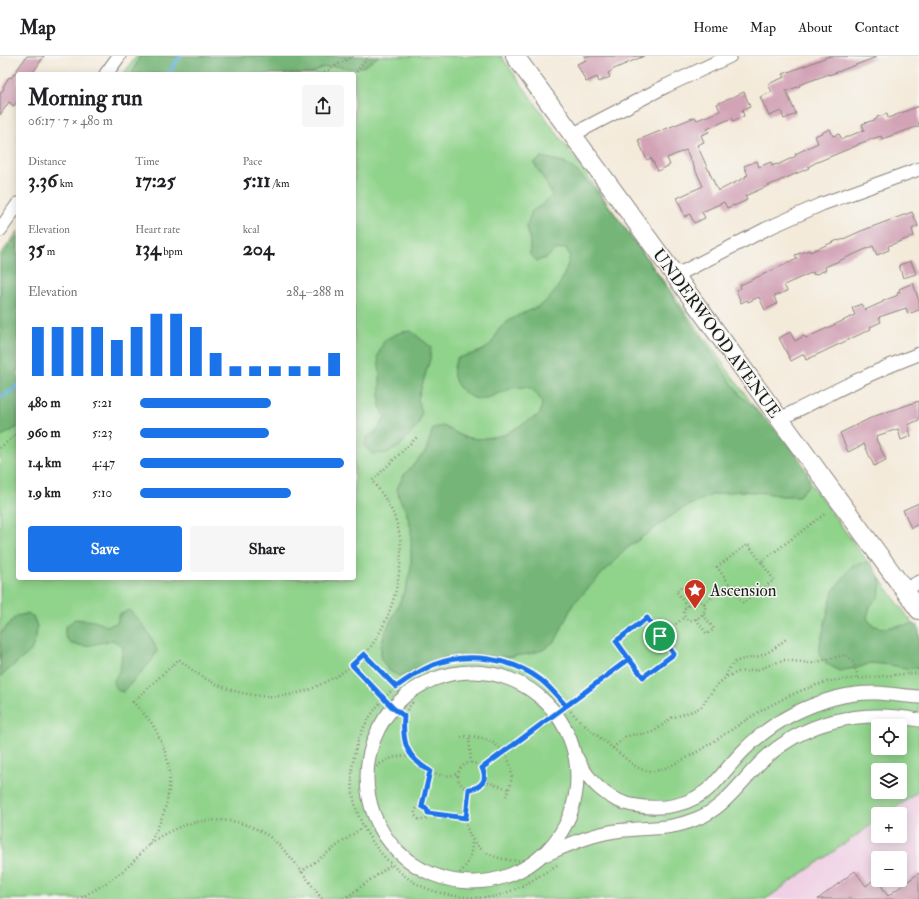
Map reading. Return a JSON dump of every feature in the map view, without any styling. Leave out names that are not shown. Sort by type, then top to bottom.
[{"type":"main road","name":"UNDERWOOD AVENUE","points":[[515,56],[780,419],[911,586],[919,610]]},
{"type":"street","points":[[107,72],[119,56]]},
{"type":"street","points":[[572,135],[666,86],[730,56]]},
{"type":"street","points":[[675,276],[766,229],[822,204],[919,169]]},
{"type":"street","points":[[0,230],[16,207]]},
{"type":"street","points":[[780,419],[860,379],[919,354]]},
{"type":"street","points":[[575,754],[578,781],[574,805],[568,821],[558,839],[544,855],[530,866],[504,878],[486,882],[470,883],[451,881],[434,876],[419,869],[404,858],[382,833],[374,816],[367,790],[367,766],[370,748],[377,730],[386,715],[388,703],[400,691],[419,686],[452,673],[476,672],[495,674],[528,688],[561,710],[563,725],[575,754],[591,781],[602,791],[615,799],[644,808],[666,807],[685,802],[704,792],[720,777],[743,751],[761,735],[780,721],[817,703],[848,694],[876,693],[919,697]]},
{"type":"street","points":[[544,855],[582,839],[599,834],[625,830],[671,827],[698,819],[711,812],[724,802],[760,764],[780,746],[804,731],[820,725],[834,721],[874,715],[894,716],[919,720]]},
{"type":"path","points":[[325,72],[353,56]]},
{"type":"path","points":[[356,72],[369,56]]},
{"type":"path","points":[[0,448],[16,435]]},
{"type":"path","points":[[78,899],[125,869],[149,844],[160,826],[166,808],[170,776],[168,760],[156,730],[133,702],[179,659],[191,671],[222,687],[245,694],[272,696],[305,691],[330,680],[352,665],[364,654],[375,639],[390,610],[398,582],[402,544],[395,516],[382,493],[372,481],[417,437]]},
{"type":"path","points":[[761,562],[826,513]]},
{"type":"path","points":[[748,544],[761,562],[774,580],[743,603],[717,567],[748,544]]},
{"type":"path","points":[[704,603],[730,584]]},
{"type":"path","points":[[687,606],[676,591],[683,586],[694,601]]},
{"type":"path","points":[[699,600],[704,603],[706,609],[703,614],[692,620],[685,617],[684,610],[687,606],[694,601],[699,600]]},
{"type":"path","points":[[696,619],[707,634],[714,629],[703,614]]},
{"type":"path","points":[[660,636],[685,617]]},
{"type":"path","points":[[647,618],[674,654],[643,677],[629,659],[616,641],[647,618]]},
{"type":"path","points":[[726,677],[728,670],[733,664],[741,659],[758,656],[786,640]]},
{"type":"path","points":[[364,654],[412,703],[404,716],[403,737],[411,756],[430,771],[444,776],[453,776],[458,773]]},
{"type":"path","points":[[614,748],[625,737],[631,734],[651,733],[671,718],[701,707],[716,686],[726,677],[738,672],[758,670],[783,660],[812,663],[845,655],[854,663],[858,678]]},
{"type":"path","points":[[472,839],[494,858],[513,862],[524,860],[538,877],[519,888],[492,896],[463,898],[448,896],[418,886],[391,864],[376,848],[364,827],[354,797],[353,782],[355,756],[360,735],[366,723],[374,710],[388,703],[400,691],[408,678],[434,664],[467,658],[483,659],[515,666],[528,672],[541,680],[561,710],[578,719],[643,770],[651,772],[660,770],[692,756],[761,710],[812,687],[832,681],[919,673]]},
{"type":"path","points":[[482,768],[629,659]]},
{"type":"path","points":[[352,665],[388,703],[404,716]]},
{"type":"path","points":[[469,736],[471,763]]},
{"type":"path","points":[[461,737],[469,736],[490,740],[503,752],[509,762],[512,773],[506,796]]},
{"type":"path","points":[[367,774],[381,762],[395,756],[411,756]]},
{"type":"path","points":[[465,764],[478,764],[482,768],[485,776],[484,781],[479,787],[469,789],[459,782],[458,773],[461,767],[465,764]]},
{"type":"path","points":[[422,806],[430,771]]},
{"type":"path","points":[[484,781],[509,789]]},
{"type":"path","points":[[451,881],[462,872],[470,858],[472,850],[472,839],[466,818],[469,789]]},
{"type":"path","points":[[422,806],[416,809],[416,817],[422,820],[426,818],[428,813]]},
{"type":"path","points":[[422,806],[427,809],[428,813]]},
{"type":"path","points":[[428,813],[466,818]]},
{"type":"path","points":[[149,844],[169,831],[194,822],[207,820],[240,823],[271,838],[293,859],[322,899]]},
{"type":"path","points":[[302,872],[364,827]]},
{"type":"path","points":[[344,899],[391,864]]},
{"type":"shaded area","points":[[919,791],[919,899],[766,899],[871,825],[871,843],[907,843],[907,807],[897,807]]},
{"type":"green space","points":[[137,56],[501,56],[919,632],[919,791],[897,807],[871,807],[871,825],[766,899],[0,899],[0,255],[16,234],[16,580],[356,580],[356,72],[125,72]]},
{"type":"green space","points":[[140,56],[379,56],[365,66],[353,69],[335,66],[322,68],[315,72],[133,72]]},
{"type":"green space","points":[[542,157],[564,162],[579,173],[601,196],[633,239],[740,395],[760,413],[791,448],[807,471],[811,483],[799,496],[781,496],[766,493],[739,491],[712,495],[681,509],[626,549],[573,604],[556,640],[543,650],[506,657],[464,654],[446,657],[426,665],[411,674],[399,676],[388,670],[381,659],[381,647],[384,635],[405,591],[411,568],[411,528],[406,511],[399,498],[397,488],[404,475],[426,451],[433,428],[443,426],[464,437],[479,439],[504,435],[540,414],[542,402],[535,392],[527,387],[506,390],[483,399],[467,395],[456,383],[454,376],[454,365],[457,358],[478,352],[489,346],[500,328],[507,322],[548,300],[562,280],[570,256],[566,248],[555,250],[547,258],[537,261],[530,255],[530,240],[526,227],[532,211],[543,204],[552,195],[534,163]]},
{"type":"green space","points":[[16,238],[16,428],[0,437],[0,258]]},
{"type":"green space","points":[[411,331],[431,347],[430,359],[418,399],[422,412],[418,425],[399,447],[387,453],[372,454],[365,447],[366,438],[378,430],[385,417],[380,406],[380,373],[378,356],[386,339],[401,332]]},
{"type":"green space","points":[[869,562],[876,570],[881,582],[879,597],[870,606],[867,618],[872,625],[883,628],[914,624],[919,628],[919,667],[909,669],[871,663],[860,667],[839,671],[826,663],[820,656],[820,644],[833,591],[853,565]]},
{"type":"green space","points":[[129,610],[146,629],[157,651],[151,662],[123,692],[117,690],[113,683],[120,669],[123,647],[113,640],[86,646],[71,644],[65,636],[65,627],[75,619],[95,621],[106,626],[117,623],[119,615]]},
{"type":"green space","points":[[27,614],[33,616],[37,627],[36,638],[31,651],[0,677],[0,634],[16,616]]},
{"type":"building","points":[[27,56],[44,56],[33,72],[16,72],[16,103],[14,106],[9,102],[0,115],[0,94],[9,77],[11,78]]},
{"type":"building","points":[[584,56],[644,56],[614,69],[608,73],[610,77],[599,82],[597,77],[586,82],[577,64],[586,60]]},
{"type":"building","points":[[830,56],[877,57],[786,91],[796,114],[784,119],[781,111],[769,116],[760,97],[772,92],[768,84],[785,77],[783,74]]},
{"type":"building","points":[[744,92],[750,107],[742,110],[744,116],[733,121],[732,118],[707,129],[709,132],[701,135],[704,142],[697,145],[718,191],[746,177],[745,176],[748,175],[744,166],[757,161],[759,167],[771,162],[772,166],[777,165],[818,143],[815,136],[830,129],[833,136],[839,134],[842,139],[864,130],[862,124],[877,119],[877,117],[887,114],[888,118],[919,106],[919,126],[882,139],[881,136],[858,144],[815,163],[808,167],[809,168],[745,196],[747,200],[734,206],[727,208],[724,202],[702,212],[705,218],[694,223],[690,214],[685,217],[677,198],[703,186],[686,150],[667,158],[670,165],[658,171],[651,158],[647,160],[638,140],[695,117],[697,120],[720,111],[717,104]]},
{"type":"building","points":[[912,212],[918,226],[912,229],[914,236],[888,246],[889,250],[877,255],[873,246],[825,267],[826,270],[814,275],[813,272],[784,285],[787,291],[774,296],[777,304],[765,310],[759,297],[748,302],[747,300],[741,303],[736,290],[741,288],[740,285],[797,259],[795,255],[809,250],[810,252]]},
{"type":"building","points":[[911,261],[916,274],[903,278],[899,265]]},
{"type":"building","points":[[913,283],[919,301],[919,310],[908,314],[906,308],[879,317],[881,322],[870,327],[871,329],[806,360],[804,354],[791,361],[779,338],[790,332],[795,341],[804,336],[806,338],[855,315],[852,308],[861,304],[865,310],[898,295],[897,293],[900,292],[899,289]]},
{"type":"building","points":[[919,401],[919,420],[908,425],[911,436],[901,440],[898,429],[876,436],[886,460],[874,466],[864,444],[848,452],[840,433],[875,416]]},
{"type":"building","points":[[919,503],[919,524],[911,528],[903,510]]},
{"type":"building","points":[[855,871],[866,886],[871,882],[871,887],[882,887],[888,896],[900,887],[907,887],[907,882],[919,873],[919,899],[818,899]]},
{"type":"waterway","points":[[171,72],[174,64],[181,56]]},
{"type":"waterway","points":[[0,397],[7,394],[16,387]]},
{"type":"place","name":"Ascension","points":[[695,610]]},
{"type":"route","points":[[660,636],[647,618],[616,641],[629,659],[566,706],[541,680],[515,666],[501,662],[467,658],[449,660],[434,664],[422,670],[396,687],[364,654],[352,665],[393,708],[404,716],[403,737],[407,748],[411,756],[419,764],[430,771],[422,806],[426,807],[428,813],[466,818],[469,789],[479,787],[484,781],[485,776],[482,768],[569,704],[629,659],[643,677],[674,654],[660,636]]}]
